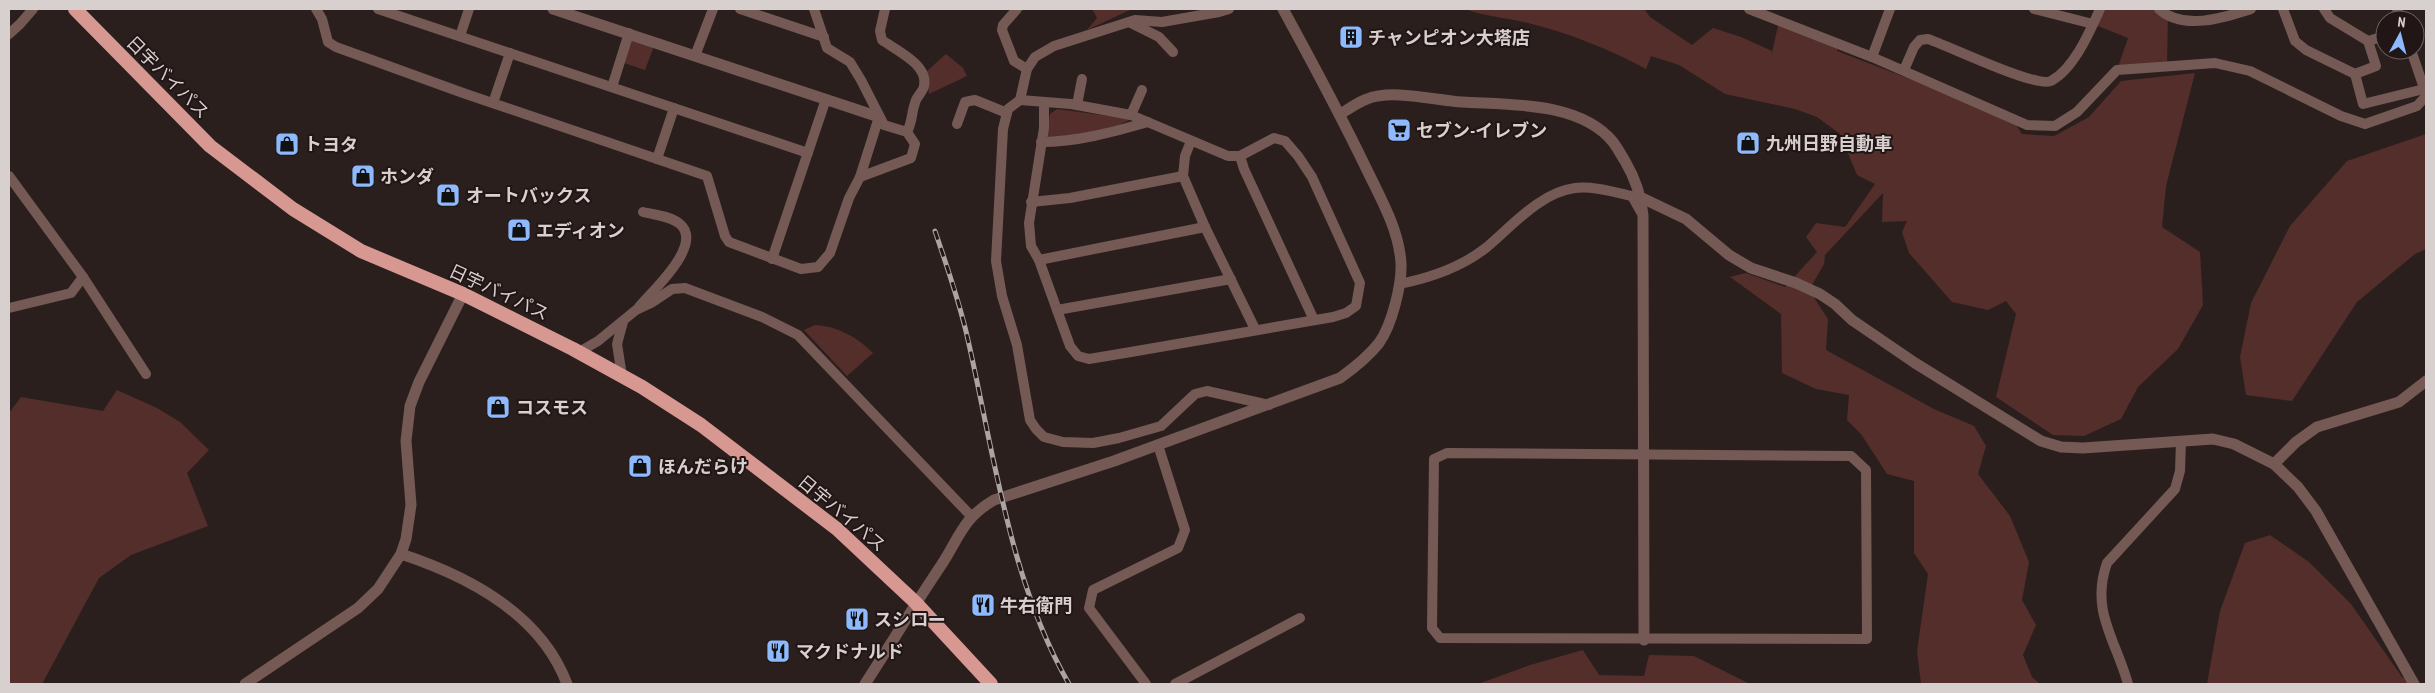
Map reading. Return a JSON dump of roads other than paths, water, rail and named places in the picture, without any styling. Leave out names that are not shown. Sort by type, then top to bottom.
[{"type":"highway","name":"日宇バイパス","points":[[75,9],[210,146],[293,208],[361,252],[463,294],[579,352],[701,425],[837,529],[915,602],[991,684]]},
{"type":"street","points":[[9,34],[33,9]]},
{"type":"street","points":[[316,9],[322,19],[328,42],[336,48],[707,176],[724,236],[730,242],[801,269],[818,268],[824,263],[830,253],[849,198],[860,177],[879,118]]},
{"type":"street","points":[[378,9],[808,153]]},
{"type":"street","points":[[460,36],[469,9]]},
{"type":"street","points":[[553,9],[879,118]]},
{"type":"street","points":[[695,56],[713,9]]},
{"type":"street","points":[[740,9],[824,37]]},
{"type":"street","points":[[814,9],[827,48],[850,62],[884,125],[906,132],[915,144],[911,158],[860,177]]},
{"type":"street","points":[[885,9],[880,31],[882,40],[915,64],[922,71],[924,78],[924,87],[914,103],[913,120],[906,132]]},
{"type":"street","points":[[1017,9],[1002,25],[1002,30],[1014,61],[1027,69]]},
{"type":"street","points":[[1229,9],[1162,22],[1134,20],[1054,46],[1035,57],[1027,69],[1020,100],[1008,110],[1003,129],[996,261],[1002,296],[1017,345],[1030,420],[1044,437],[1063,442],[1094,442],[1119,438],[1161,426],[1195,394],[1207,391],[1269,405]]},
{"type":"street","points":[[865,684],[898,634],[915,602],[976,511],[994,500],[1158,445],[1340,378],[1361,362],[1380,341],[1394,309],[1399,284],[1401,264],[1398,243],[1384,206],[1340,114],[1283,9]]},
{"type":"street","points":[[1749,9],[1904,70],[2027,125],[2055,126],[2077,112],[2117,70],[2216,64],[2250,70],[2341,116],[2366,124],[2417,106],[2425,93],[2415,60]]},
{"type":"street","points":[[1872,57],[1890,9]]},
{"type":"street","points":[[2034,9],[2093,24]]},
{"type":"street","points":[[1904,70],[1914,47],[1920,40],[1928,39],[2002,69],[2038,81],[2049,82],[2060,75],[2088,36],[2100,9]]},
{"type":"street","points":[[2159,9],[2168,16],[2184,22],[2206,20],[2251,9]]},
{"type":"street","points":[[2283,9],[2295,41],[2306,50],[2355,74],[2376,66],[2368,41],[2330,18],[2324,9]]},
{"type":"street","points":[[1127,22],[1149,30],[1159,37],[1173,52]]},
{"type":"street","points":[[612,87],[629,33]]},
{"type":"street","points":[[2368,41],[2375,39]]},
{"type":"street","points":[[492,103],[510,53]]},
{"type":"street","points":[[2355,74],[2363,104],[2425,93]]},
{"type":"street","points":[[1077,105],[1082,78]]},
{"type":"street","points":[[1131,115],[1142,90]]},
{"type":"street","points":[[1340,114],[1367,98],[1392,95],[1534,107],[1563,112],[1583,120],[1612,141],[1634,179],[1642,198],[1643,215],[1644,640]]},
{"type":"street","points":[[772,259],[826,99]]},
{"type":"street","points":[[957,124],[964,102],[975,100],[1007,113]]},
{"type":"street","points":[[1020,100],[1077,105],[1131,115],[1228,156],[1240,156],[1274,138],[1284,141],[1298,156],[1312,177],[1360,283],[1356,306],[1346,313],[1314,320],[1089,359],[1078,356],[1070,346],[1040,260],[1032,246],[1029,223],[1041,142],[1044,103]]},
{"type":"street","points":[[656,159],[674,108]]},
{"type":"street","points":[[1041,142],[1059,142],[1114,132],[1148,122]]},
{"type":"street","points":[[1191,141],[1185,156],[1183,176],[1205,227],[1255,329]]},
{"type":"street","points":[[1240,156],[1244,169],[1314,320]]},
{"type":"street","points":[[9,176],[84,277],[146,374]]},
{"type":"street","points":[[1031,202],[1070,198],[1183,176]]},
{"type":"street","points":[[1399,284],[1423,280],[1461,263],[1486,247],[1518,218],[1561,191],[1576,188],[1632,196],[1643,215]]},
{"type":"street","points":[[1642,198],[1686,219],[1729,254],[1751,268],[1796,283],[1820,294],[1835,304],[1852,320],[1915,363],[2041,441],[2061,446],[2083,448],[2212,439],[2234,444],[2274,464],[2298,488],[2316,511],[2414,684]]},
{"type":"street","points":[[579,352],[598,342],[636,310],[675,266],[684,252],[687,241],[685,231],[675,220],[644,212]]},
{"type":"street","points":[[1040,260],[1205,227]]},
{"type":"street","points":[[9,308],[71,292],[84,277]]},
{"type":"street","points":[[1057,310],[1231,279]]},
{"type":"street","points":[[636,310],[651,303],[672,289],[685,288],[762,317],[798,335],[972,517]]},
{"type":"street","points":[[245,684],[358,608],[378,589],[401,554],[406,539],[411,505],[406,441],[410,406],[419,382],[463,294]]},
{"type":"street","points":[[622,376],[617,344],[624,321]]},
{"type":"street","points":[[2274,464],[2296,442],[2317,427],[2399,402],[2426,381]]},
{"type":"street","points":[[2128,684],[2105,625],[2100,600],[2102,577],[2107,563],[2175,489],[2180,470],[2182,441]]},
{"type":"street","points":[[1146,684],[1089,608],[1093,590],[1178,548],[1182,539],[1185,530],[1158,445]]},
{"type":"street","points":[[1446,453],[1644,455],[1851,456],[1866,470],[1865,576],[1867,639],[1644,640],[1440,638],[1432,628],[1434,459],[1446,453]]},
{"type":"street","points":[[401,554],[443,568],[470,582],[504,605],[543,640],[556,658],[568,684]]},
{"type":"street","points":[[1175,684],[1300,618]]},
{"type":"railway","points":[[935,231],[965,326],[996,472],[1018,560],[1032,603],[1049,645],[1069,684]]},
{"type":"place","name":"チャンピオン大塔店","points":[[1351,37]]},
{"type":"place","name":"セブン-イレブン","points":[[1399,130]]},
{"type":"place","name":"九州日野自動車","points":[[1748,143]]},
{"type":"place","name":"トヨタ","points":[[287,144]]},
{"type":"place","name":"ホンダ","points":[[363,176]]},
{"type":"place","name":"オートバックス","points":[[448,195]]},
{"type":"place","name":"エディオン","points":[[519,230]]},
{"type":"place","name":"コスモス","points":[[498,407]]},
{"type":"place","name":"ほんだらけ","points":[[640,466]]},
{"type":"place","name":"牛右衛門","points":[[983,605]]},
{"type":"place","name":"スシロー","points":[[857,619]]},
{"type":"place","name":"マクドナルド","points":[[778,651]]}]
